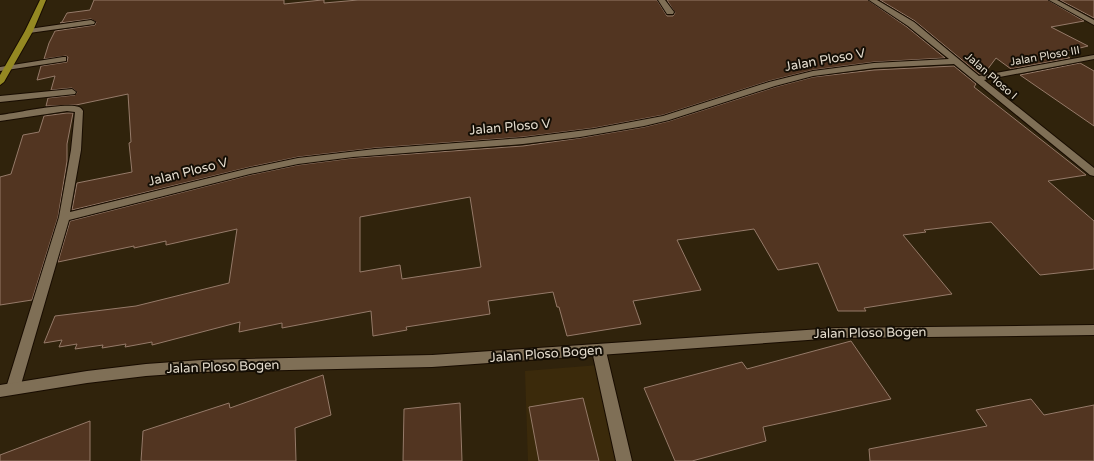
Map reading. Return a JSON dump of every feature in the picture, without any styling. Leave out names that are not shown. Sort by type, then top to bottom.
[{"type":"main road","points":[[0,82],[29,31],[43,0]]},
{"type":"street","points":[[661,0],[670,12]]},
{"type":"street","name":"Jalan Ploso I","points":[[872,0],[911,24],[1094,173]]},
{"type":"street","points":[[1052,0],[1094,22]]},
{"type":"street","points":[[29,31],[91,22]]},
{"type":"street","name":"Jalan Ploso III","points":[[977,79],[1061,65],[1094,57]]},
{"type":"street","points":[[0,69],[63,59]]},
{"type":"street","name":"Jalan Ploso V","points":[[64,217],[280,164],[330,156],[509,142],[589,133],[626,127],[668,117],[709,106],[788,80],[815,74],[861,67],[957,61]]},
{"type":"street","points":[[0,99],[72,92]]},
{"type":"street","points":[[0,118],[67,108],[77,109],[78,111],[76,150],[64,217],[13,388]]},
{"type":"street","name":"Jalan Ploso Bogen","points":[[0,391],[138,371],[202,366],[432,361],[836,332],[1094,330]]},
{"type":"street","points":[[599,350],[624,461]]},
{"type":"shaded area","points":[[599,365],[620,461],[528,461],[525,371]]},
{"type":"building","points":[[94,0],[284,0],[284,4],[322,0],[324,0],[324,3],[358,0],[657,0],[667,16],[673,16],[675,13],[667,0],[868,0],[907,27],[945,58],[874,62],[813,70],[769,81],[663,115],[594,128],[523,137],[375,148],[298,157],[250,167],[72,210],[77,183],[132,172],[129,143],[131,142],[128,94],[76,105],[46,106],[48,98],[75,95],[77,92],[72,88],[51,90],[55,76],[37,80],[41,66],[67,62],[68,57],[66,56],[44,59],[55,31],[95,25],[96,22],[91,19],[60,23],[67,13],[90,10]]},
{"type":"building","points":[[880,0],[1048,0],[1084,21],[1051,27],[1088,46],[1060,53],[1070,58],[1011,69],[996,58],[984,74],[979,74],[915,21]]},
{"type":"building","points":[[1060,0],[1094,0],[1094,18]]},
{"type":"building","points":[[1080,63],[1094,71],[1094,126],[1020,75]]},
{"type":"building","points":[[954,66],[976,84],[974,87],[1086,175],[1048,181],[1094,221],[1094,269],[1040,275],[991,222],[924,230],[926,232],[903,235],[952,294],[864,308],[866,311],[838,311],[818,263],[778,270],[754,229],[677,240],[701,290],[633,301],[641,324],[567,336],[553,292],[488,301],[490,314],[406,327],[407,330],[373,336],[371,311],[282,328],[282,323],[239,332],[240,322],[152,345],[152,342],[125,347],[126,344],[102,348],[103,345],[75,349],[77,344],[59,347],[62,340],[44,343],[55,316],[136,306],[229,283],[237,229],[166,245],[166,241],[58,262],[70,221],[250,175],[298,165],[353,158],[523,146],[644,127],[669,121],[775,87],[813,77],[874,70]],"holes":[[[470,197],[481,267],[402,279],[400,265],[360,272],[360,217]]]},
{"type":"building","points":[[73,113],[67,144],[67,161],[58,217],[32,300],[0,305],[0,177],[11,174],[23,135],[39,132],[44,116]]},
{"type":"building","points":[[851,341],[891,399],[763,427],[766,441],[692,461],[675,461],[644,388],[742,362],[747,369]]},
{"type":"building","points":[[323,375],[331,415],[295,428],[296,461],[141,461],[143,431],[229,403],[230,408]]},
{"type":"building","points":[[583,398],[599,461],[539,461],[529,407]]},
{"type":"building","points":[[1031,399],[1044,415],[1094,405],[1094,461],[870,461],[869,449],[987,426],[976,410]]},
{"type":"building","points":[[460,403],[462,461],[403,461],[404,409]]},
{"type":"building","points":[[90,421],[90,461],[0,461],[0,455]]}]
